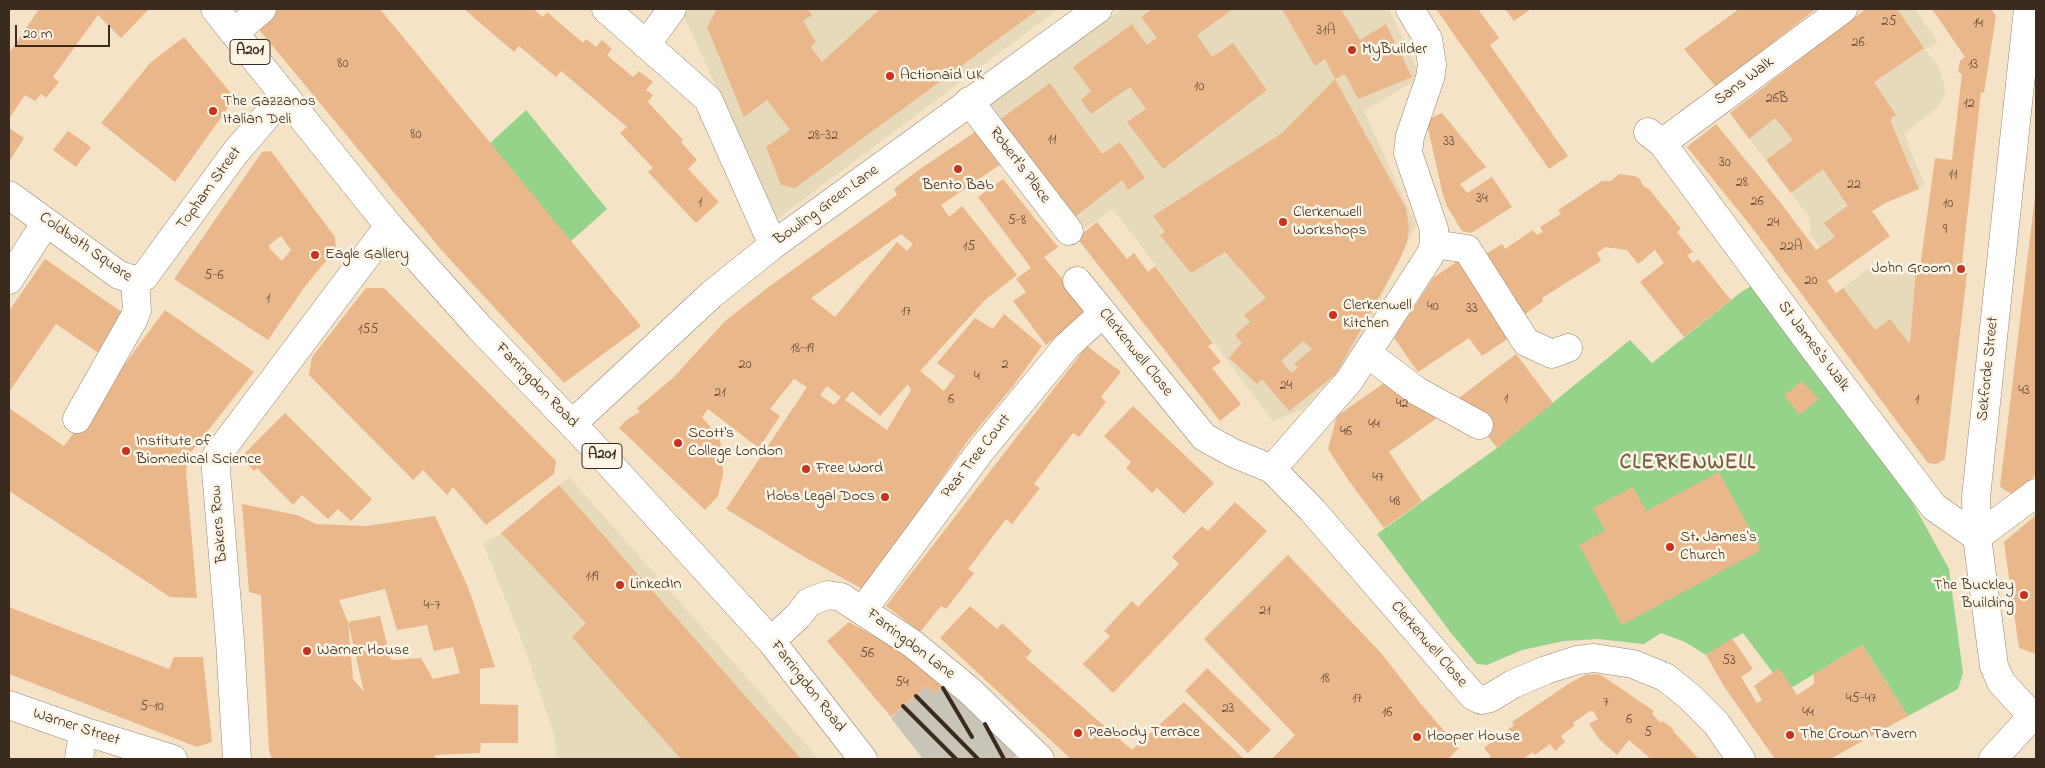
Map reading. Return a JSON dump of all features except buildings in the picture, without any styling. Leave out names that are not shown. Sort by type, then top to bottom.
[{"type":"street","name":"Farringdon Road","points":[[215,9],[389,226],[479,327],[572,424],[771,642],[862,759]]},
{"type":"street","points":[[234,32],[262,9]]},
{"type":"street","points":[[606,9],[708,99],[773,245]]},
{"type":"street","points":[[646,45],[672,9]]},
{"type":"street","name":"Bowling Green Lane","points":[[572,424],[712,294],[773,245],[1098,9]]},
{"type":"street","points":[[1272,469],[1349,381],[1430,255],[1434,244],[1434,229],[1408,153],[1410,136],[1430,78],[1432,65],[1428,39],[1410,9]]},
{"type":"street","name":"Sans Walk","points":[[1655,138],[1843,9]]},
{"type":"street","name":"Sekforde Street","points":[[2025,12],[2027,84],[1976,497],[1977,537],[1994,666],[2001,682],[2034,714]]},
{"type":"street","name":"Topham Street","points":[[136,280],[144,277],[150,271],[235,154],[284,96]]},
{"type":"street","name":"Robert's Place","points":[[969,101],[1069,231]]},
{"type":"street","name":"St James's Walk","points":[[1655,138],[1934,507],[1977,537]]},
{"type":"street","name":"Coldbath Square","points":[[9,195],[119,276],[136,280],[137,310],[134,318],[77,419]]},
{"type":"street","points":[[9,280],[46,222]]},
{"type":"street","name":"Bakers Row","points":[[237,759],[230,634],[215,458],[389,226]]},
{"type":"street","points":[[1434,244],[1467,249],[1526,342],[1552,354],[1568,348]]},
{"type":"street","name":"Clerkenwell Close","points":[[1077,281],[1204,437],[1233,454],[1272,469],[1312,510],[1473,696],[1480,700],[1490,698],[1522,681],[1577,660],[1610,659],[1633,664],[1665,677],[1690,697],[1716,723],[1741,759]]},
{"type":"street","name":"Pear Tree Court","points":[[863,610],[982,449],[1067,346],[1102,314]]},
{"type":"street","points":[[1366,353],[1417,391],[1478,425]]},
{"type":"street","points":[[1977,537],[2036,493]]},
{"type":"street","name":"Farringdon Lane","points":[[771,642],[810,602],[828,595],[841,597],[913,644],[970,691],[1040,759]]},
{"type":"street","name":"Warner Street","points":[[9,705],[83,731],[173,759]]},
{"type":"street","points":[[1993,759],[2016,736],[2034,714]]},
{"type":"street","points":[[80,759],[83,731]]},
{"type":"shaded area","points":[[686,9],[1058,9],[777,219],[683,14]]},
{"type":"shaded area","points":[[1122,9],[1389,9],[1421,77],[1364,111],[1416,225],[1355,352],[1303,409],[1273,421],[1113,209],[1078,233],[984,105]]},
{"type":"shaded area","points":[[1866,9],[1915,9],[1938,42],[1925,50],[1939,67],[1946,92],[1937,108],[1904,134],[1924,184],[1919,189],[1885,203],[1820,247],[1810,235],[1810,218],[1730,113]]},
{"type":"shaded area","points":[[1874,264],[1967,273],[1945,459],[1936,464],[1928,463],[1814,311]]},
{"type":"shaded area","points":[[569,477],[819,759],[557,759],[554,734],[521,638],[483,543],[498,536]]},
{"type":"shaded area","points":[[928,685],[931,693],[945,687],[1017,755],[1013,759],[923,759],[891,718]]},
{"type":"green space","points":[[526,110],[607,209],[570,242],[486,147]]},
{"type":"green space","points":[[1751,286],[1904,487],[1949,569],[1963,673],[1958,689],[1908,716],[1862,645],[1791,688],[1773,673],[1743,633],[1706,655],[1685,642],[1661,633],[1644,644],[1598,639],[1564,641],[1522,650],[1487,665],[1477,664],[1451,633],[1377,534],[1497,448],[1630,340],[1652,363]]},
{"type":"railway","points":[[943,688],[972,737]]},
{"type":"railway","points":[[916,696],[978,759]]},
{"type":"railway","points":[[903,706],[956,759]]},
{"type":"railway","points":[[985,724],[1004,759]]},
{"type":"place","name":"MyBuilder","points":[[1352,50]]},
{"type":"place","name":"Actionaid UK","points":[[890,76]]},
{"type":"place","name":"The Gazzanos Italian Deli","points":[[213,111]]},
{"type":"place","name":"Bento Bab","points":[[958,169]]},
{"type":"place","name":"Clerkenwell Workshops","points":[[1283,222]]},
{"type":"place","name":"Eagle Gallery","points":[[315,255]]},
{"type":"place","name":"John Groom","points":[[1961,269]]},
{"type":"place","name":"Clerkenwell Kitchen","points":[[1333,315]]},
{"type":"place","name":"Scott's College London","points":[[678,443]]},
{"type":"place","name":"Institute of Biomedical Science","points":[[126,451]]},
{"type":"place","name":"Free Word","points":[[806,469]]},
{"type":"place","name":"Hobs Legal Docs","points":[[885,497]]},
{"type":"place","name":"St. James's Church","points":[[1670,547]]},
{"type":"place","name":"LinkedIn","points":[[620,585]]},
{"type":"place","name":"The Buckley Building","points":[[2024,595]]},
{"type":"place","name":"Warner House","points":[[307,651]]},
{"type":"place","name":"Peabody Terrace","points":[[1078,733]]},
{"type":"place","name":"The Crown Tavern","points":[[1790,735]]},
{"type":"place","name":"Hooper House","points":[[1417,737]]},
{"type":"district","name":"CLERKENWELL","points":[[1688,465]]}]
